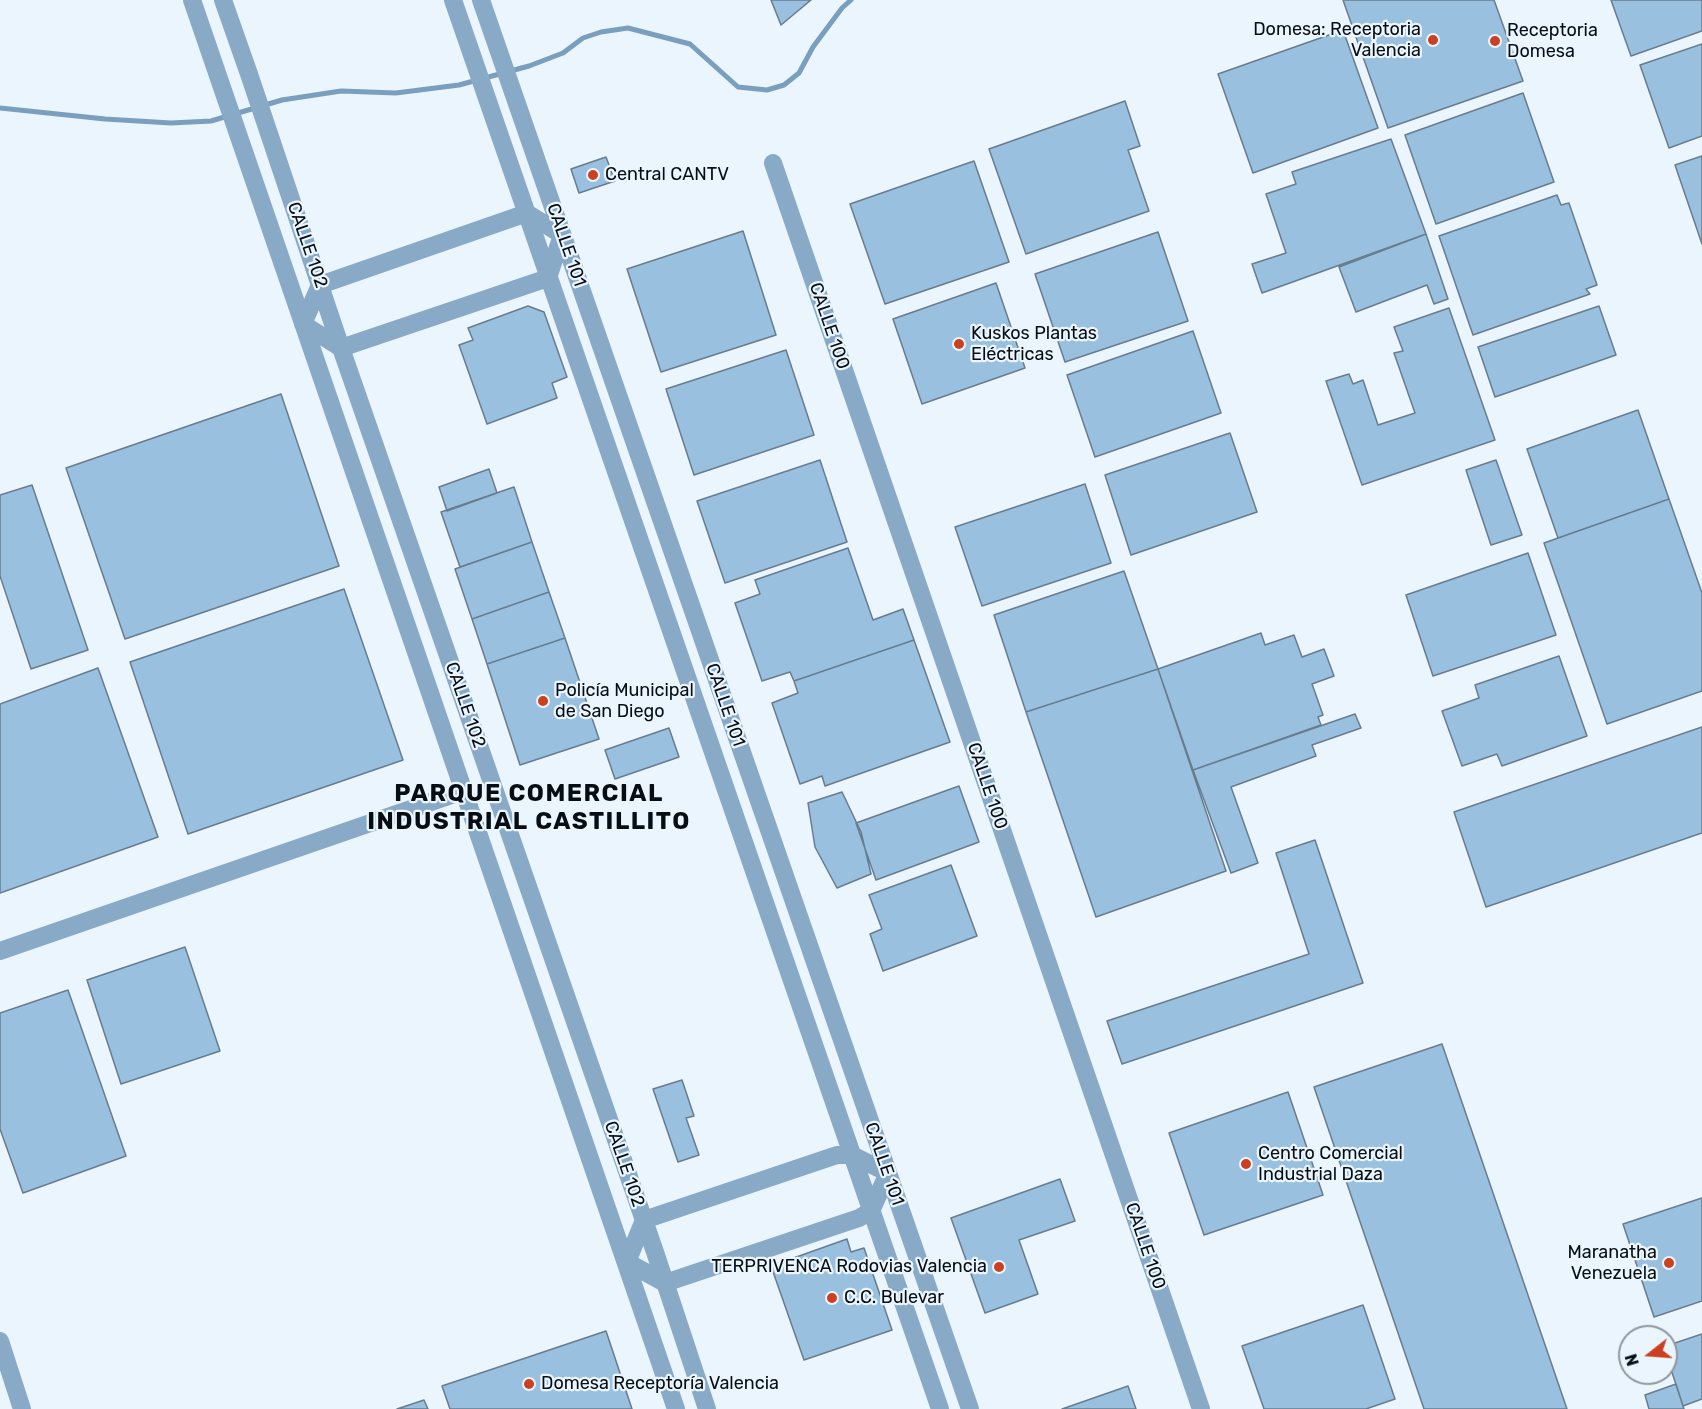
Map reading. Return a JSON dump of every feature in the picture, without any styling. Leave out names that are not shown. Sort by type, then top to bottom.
[{"type":"street","name":"CALLE 102","points":[[192,0],[676,1409]]},
{"type":"street","name":"CALLE 102","points":[[223,0],[341,348],[644,1220],[707,1409]]},
{"type":"street","name":"CALLE 101","points":[[453,0],[940,1409]]},
{"type":"street","name":"CALLE 101","points":[[481,0],[970,1409]]},
{"type":"street","name":"CALLE 100","points":[[773,163],[1201,1409]]},
{"type":"street","points":[[527,213],[562,235],[548,278],[341,348],[303,324],[320,285],[527,213]]},
{"type":"street","points":[[0,951],[463,791]]},
{"type":"street","points":[[837,1155],[852,1155],[888,1173],[871,1211],[859,1218],[665,1283],[627,1262],[644,1220],[837,1155]]},
{"type":"street","points":[[0,1341],[22,1409]]},
{"type":"building","points":[[771,0],[811,0],[781,25]]},
{"type":"building","name":"Domesa: Receptoria Valencia","points":[[1343,0],[1494,0],[1523,81],[1388,128]]},
{"type":"building","points":[[1611,0],[1702,0],[1702,31],[1631,56]]},
{"type":"building","points":[[1343,30],[1378,128],[1253,173],[1218,74]]},
{"type":"building","points":[[1702,44],[1702,136],[1669,148],[1640,65]]},
{"type":"building","points":[[1523,93],[1554,182],[1436,224],[1405,135]]},
{"type":"building","points":[[1125,101],[1140,146],[1128,150],[1149,211],[1026,254],[989,149]]},
{"type":"building","points":[[1391,139],[1426,234],[1262,293],[1252,264],[1286,253],[1266,194],[1296,184],[1292,172]]},
{"type":"building","points":[[1702,156],[1702,244],[1675,165]]},
{"type":"building","name":"Central CANTV","points":[[606,157],[615,181],[579,193],[571,169]]},
{"type":"building","points":[[974,161],[1009,262],[885,304],[850,204]]},
{"type":"building","points":[[1557,195],[1561,205],[1569,203],[1597,285],[1586,289],[1590,294],[1473,335],[1439,236]]},
{"type":"building","points":[[743,231],[776,335],[661,372],[627,269]]},
{"type":"building","points":[[1158,232],[1188,321],[1065,362],[1035,274]]},
{"type":"building","points":[[1426,234],[1448,299],[1434,304],[1427,285],[1356,312],[1339,267]]},
{"type":"building","name":"Kuskos Plantas Eléctricas","points":[[996,283],[1025,368],[922,404],[893,319]]},
{"type":"building","points":[[528,306],[544,312],[567,377],[552,383],[557,398],[487,424],[459,345],[473,340],[468,328]]},
{"type":"building","points":[[1599,306],[1616,355],[1495,397],[1478,347]]},
{"type":"building","points":[[1449,308],[1495,440],[1362,485],[1326,381],[1349,374],[1353,384],[1363,380],[1378,425],[1415,413],[1394,353],[1403,351],[1394,327]]},
{"type":"building","points":[[1193,331],[1221,413],[1095,457],[1067,375]]},
{"type":"building","points":[[786,350],[814,435],[694,475],[666,389]]},
{"type":"building","points":[[281,394],[339,566],[125,639],[66,468]]},
{"type":"building","points":[[1638,410],[1669,499],[1558,538],[1527,449]]},
{"type":"building","points":[[1230,433],[1257,512],[1131,555],[1105,475]]},
{"type":"building","points":[[820,460],[847,542],[725,583],[697,501]]},
{"type":"building","points":[[1496,460],[1522,535],[1491,545],[1466,470]]},
{"type":"building","points":[[489,469],[497,493],[447,511],[439,487]]},
{"type":"building","points":[[1085,484],[1111,563],[982,606],[955,527]]},
{"type":"building","points":[[32,485],[88,650],[31,669],[0,576],[0,495]]},
{"type":"building","points":[[514,487],[532,542],[460,567],[441,512]]},
{"type":"building","points":[[1669,499],[1702,593],[1702,691],[1607,724],[1544,543]]},
{"type":"building","points":[[532,542],[549,592],[472,619],[455,569]]},
{"type":"building","points":[[848,548],[873,620],[903,609],[914,640],[794,681],[790,672],[762,681],[735,603],[760,594],[755,580]]},
{"type":"building","points":[[1528,553],[1556,635],[1433,676],[1406,595]]},
{"type":"building","points":[[1124,571],[1158,669],[1026,712],[994,615]]},
{"type":"building","points":[[344,589],[403,760],[188,834],[130,662]]},
{"type":"building","points":[[549,592],[565,638],[487,664],[472,619]]},
{"type":"building","points":[[1261,633],[1265,645],[1294,635],[1302,657],[1324,649],[1334,676],[1312,684],[1323,715],[1318,717],[1321,725],[1193,770],[1158,669]]},
{"type":"building","name":"Policía Municipal de San Diego","points":[[565,638],[599,739],[520,765],[487,664]]},
{"type":"building","points":[[914,640],[950,742],[825,786],[822,776],[800,784],[772,703],[798,693],[794,681]]},
{"type":"building","points":[[1559,656],[1587,736],[1502,766],[1497,754],[1462,766],[1442,711],[1479,698],[1475,685]]},
{"type":"building","points":[[98,668],[158,837],[0,893],[0,704]]},
{"type":"building","points":[[1158,669],[1226,871],[1096,917],[1026,712]]},
{"type":"building","points":[[1355,714],[1361,728],[1312,745],[1316,756],[1231,787],[1258,863],[1231,873],[1193,770]]},
{"type":"building","points":[[1702,727],[1702,833],[1486,907],[1454,812]]},
{"type":"building","points":[[669,728],[679,757],[615,779],[605,750]]},
{"type":"building","points":[[959,786],[979,842],[876,880],[856,823]]},
{"type":"building","points":[[842,792],[861,832],[871,874],[837,888],[815,847],[808,803]]},
{"type":"building","points":[[1315,840],[1363,983],[1122,1064],[1107,1021],[1309,954],[1276,853]]},
{"type":"building","points":[[951,865],[977,936],[883,971],[870,934],[882,929],[869,895]]},
{"type":"building","points":[[185,947],[220,1051],[121,1084],[87,980]]},
{"type":"building","points":[[68,990],[126,1156],[23,1193],[0,1129],[0,1013]]},
{"type":"building","points":[[1442,1044],[1567,1409],[1424,1409],[1314,1087]]},
{"type":"building","points":[[682,1080],[694,1116],[686,1118],[699,1155],[678,1162],[653,1089]]},
{"type":"building","name":"Centro Comercial Industrial Daza","points":[[1288,1092],[1323,1195],[1204,1235],[1169,1133]]},
{"type":"building","name":"TERPRIVENCA Rodovias Valencia","points":[[1060,1179],[1075,1221],[1019,1240],[1038,1294],[985,1313],[951,1218]]},
{"type":"building","name":"Maranatha Venezuela","points":[[1702,1198],[1702,1301],[1654,1317],[1623,1224]]},
{"type":"building","name":"C.C. Bulevar","points":[[847,1239],[851,1252],[864,1248],[892,1330],[804,1360],[771,1266]]},
{"type":"building","points":[[1363,1305],[1395,1399],[1366,1409],[1264,1409],[1242,1346]]},
{"type":"building","points":[[606,1331],[632,1409],[450,1409],[442,1386]]},
{"type":"building","points":[[1702,1334],[1702,1399],[1683,1406],[1676,1385],[1678,1385],[1678,1342]]},
{"type":"building","points":[[1676,1385],[1684,1409],[1649,1409],[1645,1395]]},
{"type":"building","points":[[1128,1386],[1136,1409],[1062,1409]]},
{"type":"building","points":[[424,1400],[428,1409],[397,1409]]},
{"type":"waterway","points":[[0,108],[105,119],[171,123],[211,121],[282,100],[341,91],[396,93],[459,85],[529,66],[563,53],[583,38],[601,32],[628,28],[690,44],[738,87],[767,90],[784,85],[799,73],[813,47],[842,8],[851,0]]},
{"type":"place","name":"Domesa: Receptoria Valencia","points":[[1433,40]]},
{"type":"place","name":"Receptoria Domesa","points":[[1495,41]]},
{"type":"place","name":"Central CANTV","points":[[593,175]]},
{"type":"place","name":"Kuskos Plantas Eléctricas","points":[[959,344]]},
{"type":"place","name":"Policía Municipal de San Diego","points":[[543,701]]},
{"type":"place","name":"Centro Comercial Industrial Daza","points":[[1246,1164]]},
{"type":"place","name":"Maranatha Venezuela","points":[[1669,1263]]},
{"type":"place","name":"TERPRIVENCA Rodovias Valencia","points":[[999,1267]]},
{"type":"place","name":"C.C. Bulevar","points":[[832,1298]]},
{"type":"place","name":"Domesa Receptoría Valencia","points":[[529,1384]]},
{"type":"district","name":"PARQUE COMERCIAL INDUSTRIAL CASTILLITO","points":[[529,808]]}]
